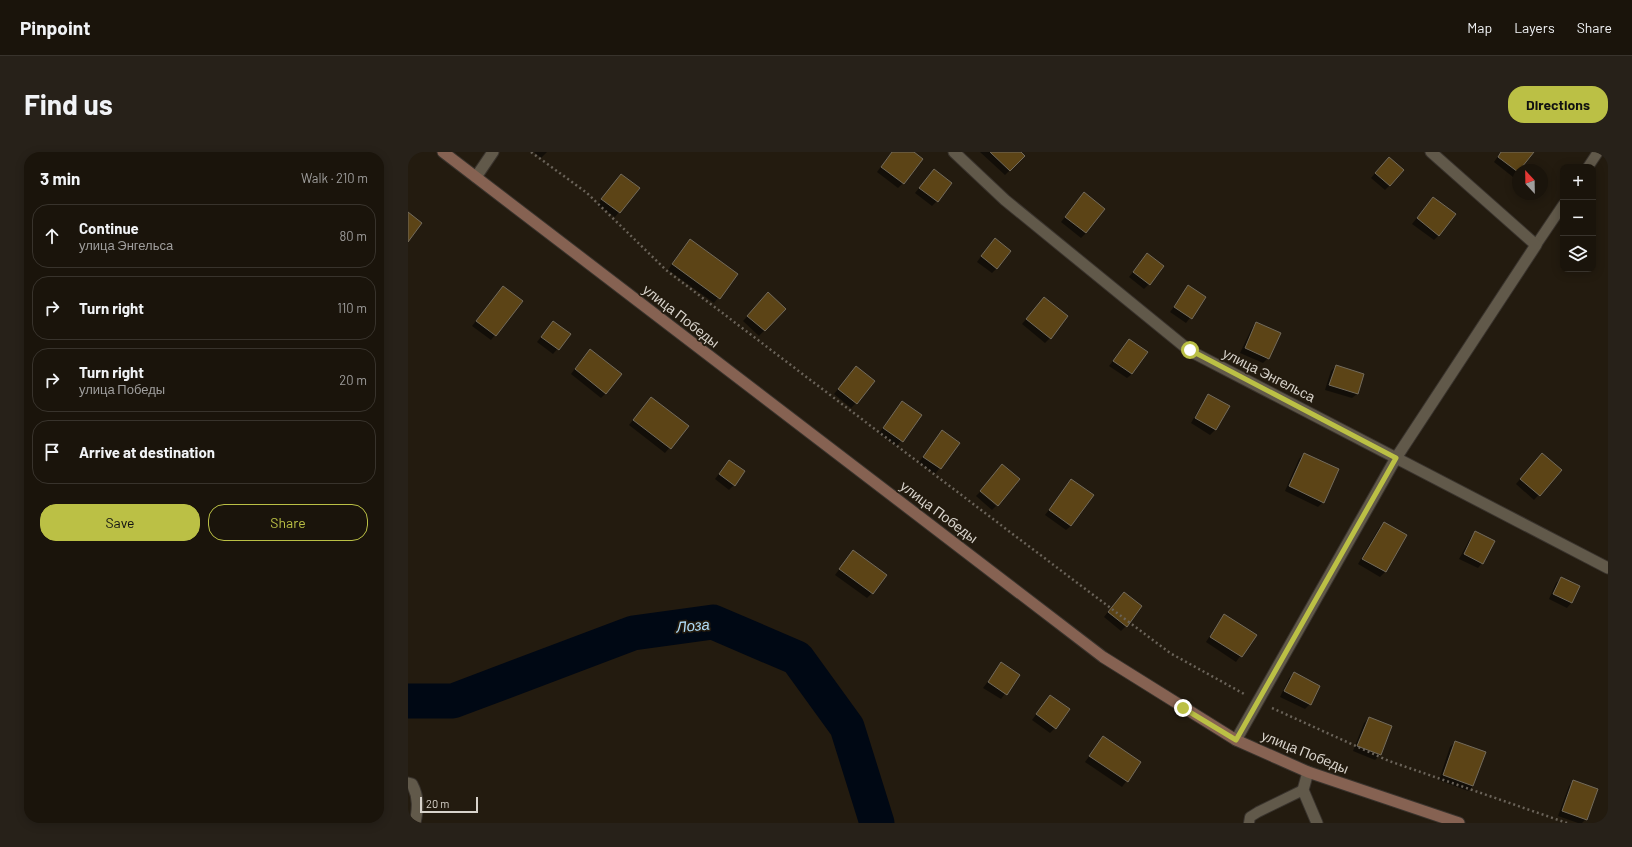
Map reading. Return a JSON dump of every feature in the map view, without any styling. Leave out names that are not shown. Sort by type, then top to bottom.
[{"type":"main road","name":"улица Победы","points":[[443,152],[1103,657],[1236,740],[1308,772],[1459,823]]},
{"type":"street","points":[[476,177],[493,152]]},
{"type":"street","name":"улица Энгельса","points":[[954,152],[1005,200],[1190,350],[1608,568]]},
{"type":"street","points":[[1236,740],[1396,458],[1536,245],[1431,152]]},
{"type":"street","points":[[1308,772],[1303,790],[1316,823]]},
{"type":"street","points":[[408,783],[412,784],[417,794],[418,809],[415,823]]},
{"type":"lane","points":[[1590,164],[1598,152]]},
{"type":"lane","points":[[1536,245],[1560,209]]},
{"type":"lane","points":[[1249,823],[1250,817],[1258,812],[1303,790]]},
{"type":"path","points":[[531,152],[587,193],[666,270],[1170,653],[1258,702],[1389,761],[1567,823]]},
{"type":"building","points":[[892,152],[914,152],[923,159],[904,184],[881,167]]},
{"type":"building","points":[[990,152],[1021,152],[1025,156],[1010,171]]},
{"type":"building","points":[[1501,152],[1534,152],[1524,164],[1512,164],[1512,168],[1498,157]]},
{"type":"building","points":[[1389,157],[1404,170],[1390,186],[1375,173]]},
{"type":"building","points":[[934,169],[952,183],[938,202],[919,188]]},
{"type":"building","points":[[621,174],[640,188],[620,213],[601,199]]},
{"type":"building","points":[[1084,192],[1105,209],[1086,233],[1065,217]]},
{"type":"building","points":[[1433,197],[1456,214],[1439,236],[1417,218]]},
{"type":"building","points":[[408,212],[422,223],[408,242]]},
{"type":"building","points":[[995,238],[1011,251],[997,269],[981,256]]},
{"type":"building","points":[[690,239],[738,274],[720,299],[672,264]]},
{"type":"building","points":[[1147,253],[1164,266],[1150,285],[1133,272]]},
{"type":"building","points":[[1188,285],[1206,297],[1192,319],[1174,307]]},
{"type":"building","points":[[503,286],[523,301],[496,336],[476,321]]},
{"type":"building","points":[[768,292],[786,309],[765,331],[747,316]]},
{"type":"building","points":[[1044,297],[1068,316],[1051,339],[1026,319]]},
{"type":"building","points":[[553,321],[571,334],[559,350],[541,337]]},
{"type":"building","points":[[1256,322],[1281,333],[1269,359],[1245,348]]},
{"type":"building","points":[[1129,339],[1148,352],[1132,374],[1113,361]]},
{"type":"building","points":[[590,349],[622,374],[606,394],[575,369]]},
{"type":"building","points":[[1336,365],[1364,374],[1358,394],[1329,385]]},
{"type":"building","points":[[856,366],[875,381],[857,404],[838,389]]},
{"type":"building","points":[[1208,394],[1230,406],[1216,430],[1195,418]]},
{"type":"building","points":[[651,397],[689,426],[671,449],[633,420]]},
{"type":"building","points":[[902,401],[922,415],[903,442],[883,428]]},
{"type":"building","points":[[942,430],[960,443],[941,469],[923,457]]},
{"type":"building","points":[[1304,453],[1339,469],[1324,503],[1289,486]]},
{"type":"building","points":[[1542,453],[1562,470],[1540,496],[1520,479]]},
{"type":"building","points":[[729,460],[745,471],[735,486],[719,474]]},
{"type":"building","points":[[1002,464],[1020,479],[998,506],[980,491]]},
{"type":"building","points":[[1071,479],[1094,495],[1071,526],[1049,510]]},
{"type":"building","points":[[1384,522],[1407,535],[1386,572],[1362,559]]},
{"type":"building","points":[[1475,531],[1495,541],[1483,564],[1464,554]]},
{"type":"building","points":[[853,550],[887,575],[873,594],[839,569]]},
{"type":"building","points":[[1561,577],[1580,586],[1572,603],[1553,594]]},
{"type":"building","points":[[1124,592],[1142,606],[1127,627],[1108,612]]},
{"type":"building","points":[[1224,614],[1257,635],[1242,657],[1210,637]]},
{"type":"building","points":[[1001,662],[1020,675],[1007,695],[988,682]]},
{"type":"building","points":[[1294,672],[1320,686],[1311,705],[1284,691]]},
{"type":"building","points":[[1050,695],[1070,709],[1056,729],[1036,714]]},
{"type":"building","points":[[1369,717],[1392,726],[1381,755],[1357,746]]},
{"type":"building","points":[[1103,736],[1141,762],[1128,782],[1089,756]]},
{"type":"building","points":[[1455,741],[1486,752],[1473,786],[1443,775]]},
{"type":"building","points":[[1573,780],[1598,789],[1587,820],[1562,811]]},
{"type":"waterway","name":"Лоза","points":[[408,701],[453,701],[633,633],[713,622],[797,658],[847,727],[877,823]]},
{"type":"route","points":[[1183,708],[1236,740],[1396,458],[1190,350]]}]
